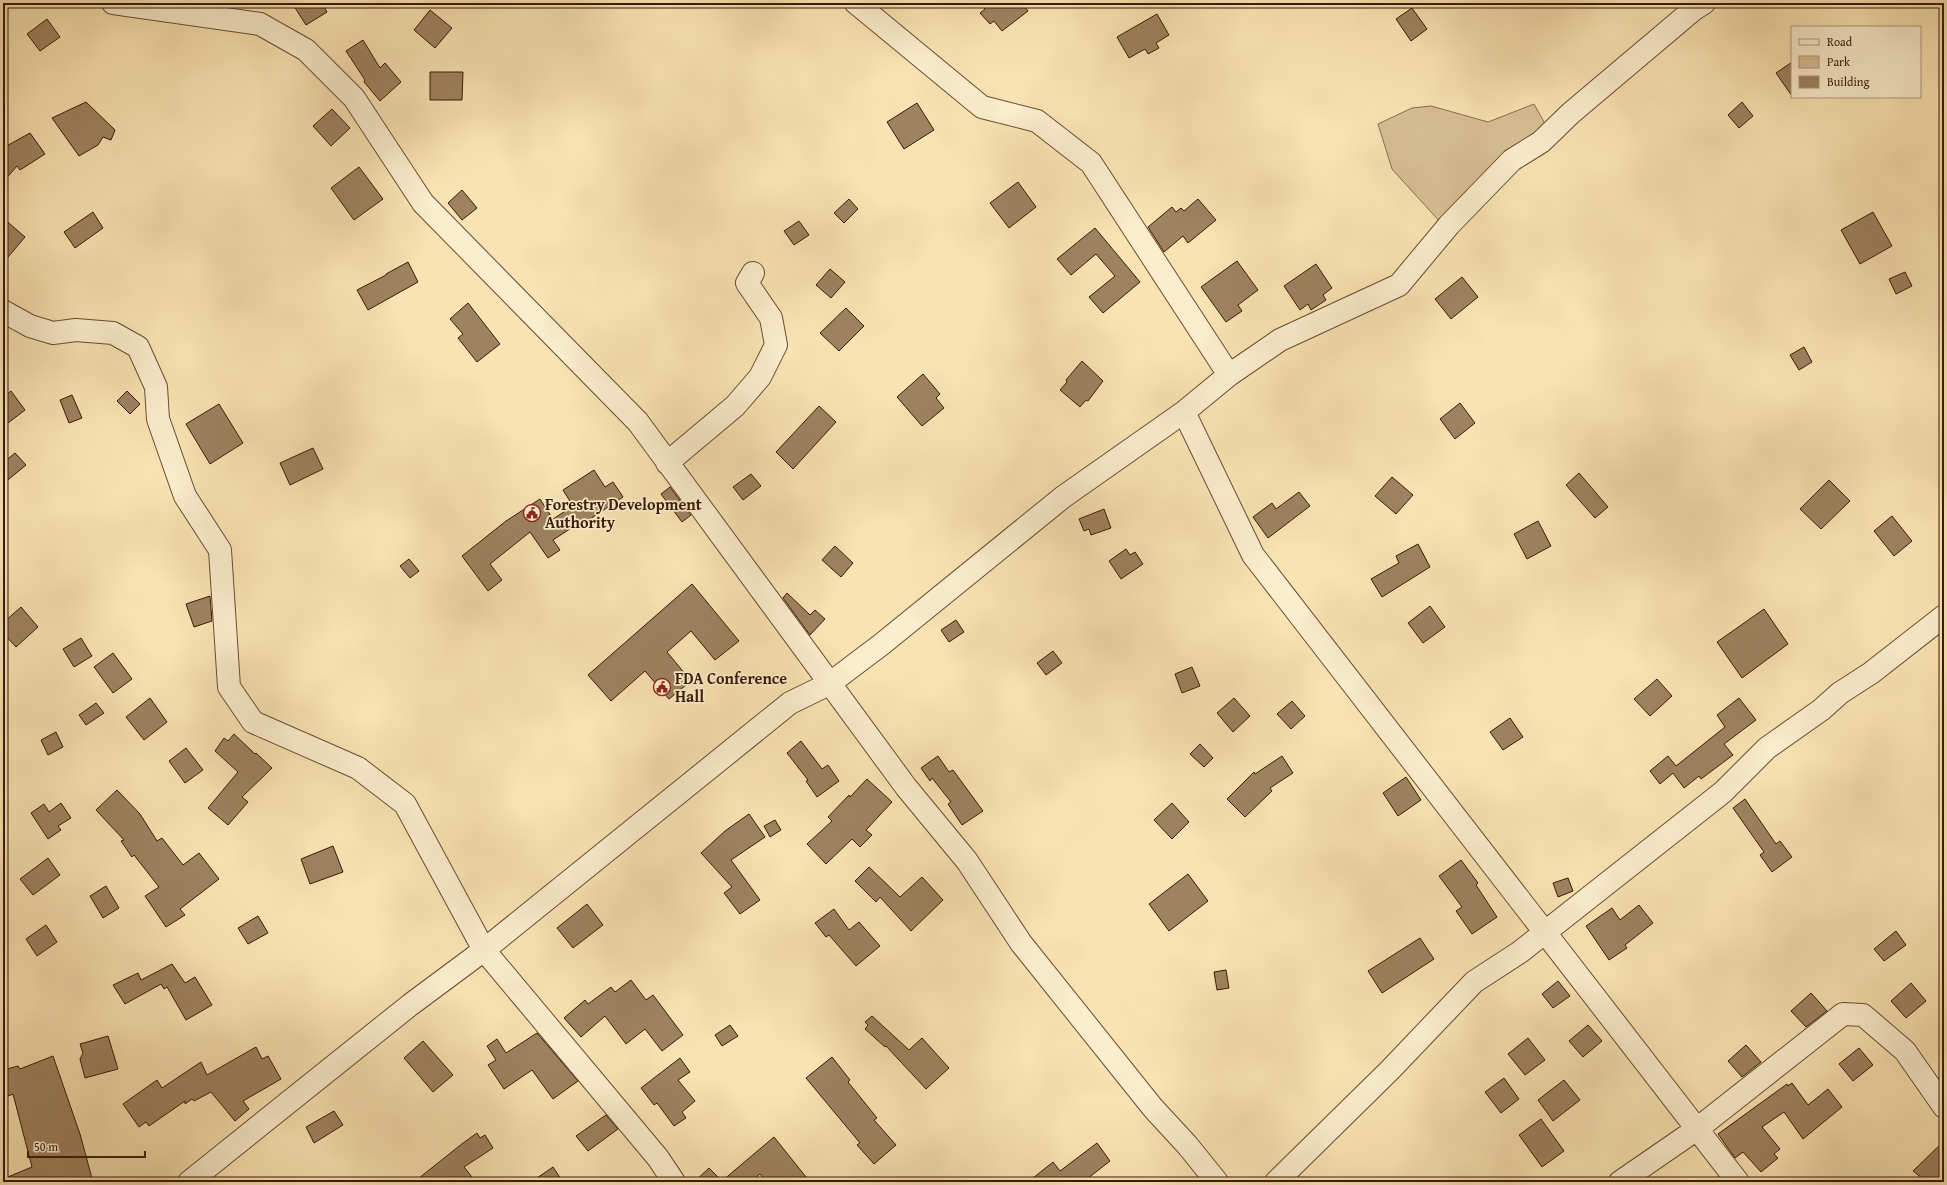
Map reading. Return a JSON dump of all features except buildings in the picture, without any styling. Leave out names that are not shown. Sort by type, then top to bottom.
[{"type":"street","points":[[113,3],[260,24],[306,50],[354,98],[423,203],[638,422],[906,787],[967,861],[1021,943],[1153,1108],[1188,1146],[1217,1182]]},
{"type":"street","points":[[856,3],[982,107],[1037,121],[1091,163],[1229,374]]},
{"type":"street","points":[[189,1182],[410,1005],[484,950],[790,703],[829,684],[882,644],[1063,497],[1184,412],[1229,374],[1280,340],[1399,285],[1449,225],[1512,160],[1541,142],[1571,113],[1688,14],[1704,3]]},
{"type":"street","points":[[667,462],[735,406],[760,377],[776,346],[771,318],[747,283],[753,273]]},
{"type":"street","points":[[3,311],[30,326],[53,333],[76,330],[113,333],[138,347],[156,387],[158,419],[185,496],[220,550],[229,688],[252,722],[358,768],[405,804],[484,950],[658,1158],[674,1182]]},
{"type":"street","points":[[1184,412],[1253,555],[1738,1182]]},
{"type":"street","points":[[1276,1182],[1390,1070],[1474,982],[1520,952],[1723,792],[1767,748],[1821,710],[1840,693],[1871,673],[1944,616]]},
{"type":"street","points":[[1620,1182],[1697,1129],[1843,1014],[1863,1014],[1905,1051],[1944,1107]]},
{"type":"green space","points":[[1534,104],[1549,131],[1441,223],[1392,169],[1378,124],[1412,108],[1431,106],[1488,122]]},
{"type":"place","name":"Forestry Development Authority","points":[[532,513]]},
{"type":"place","name":"FDA Conference Hall","points":[[662,687]]}]
